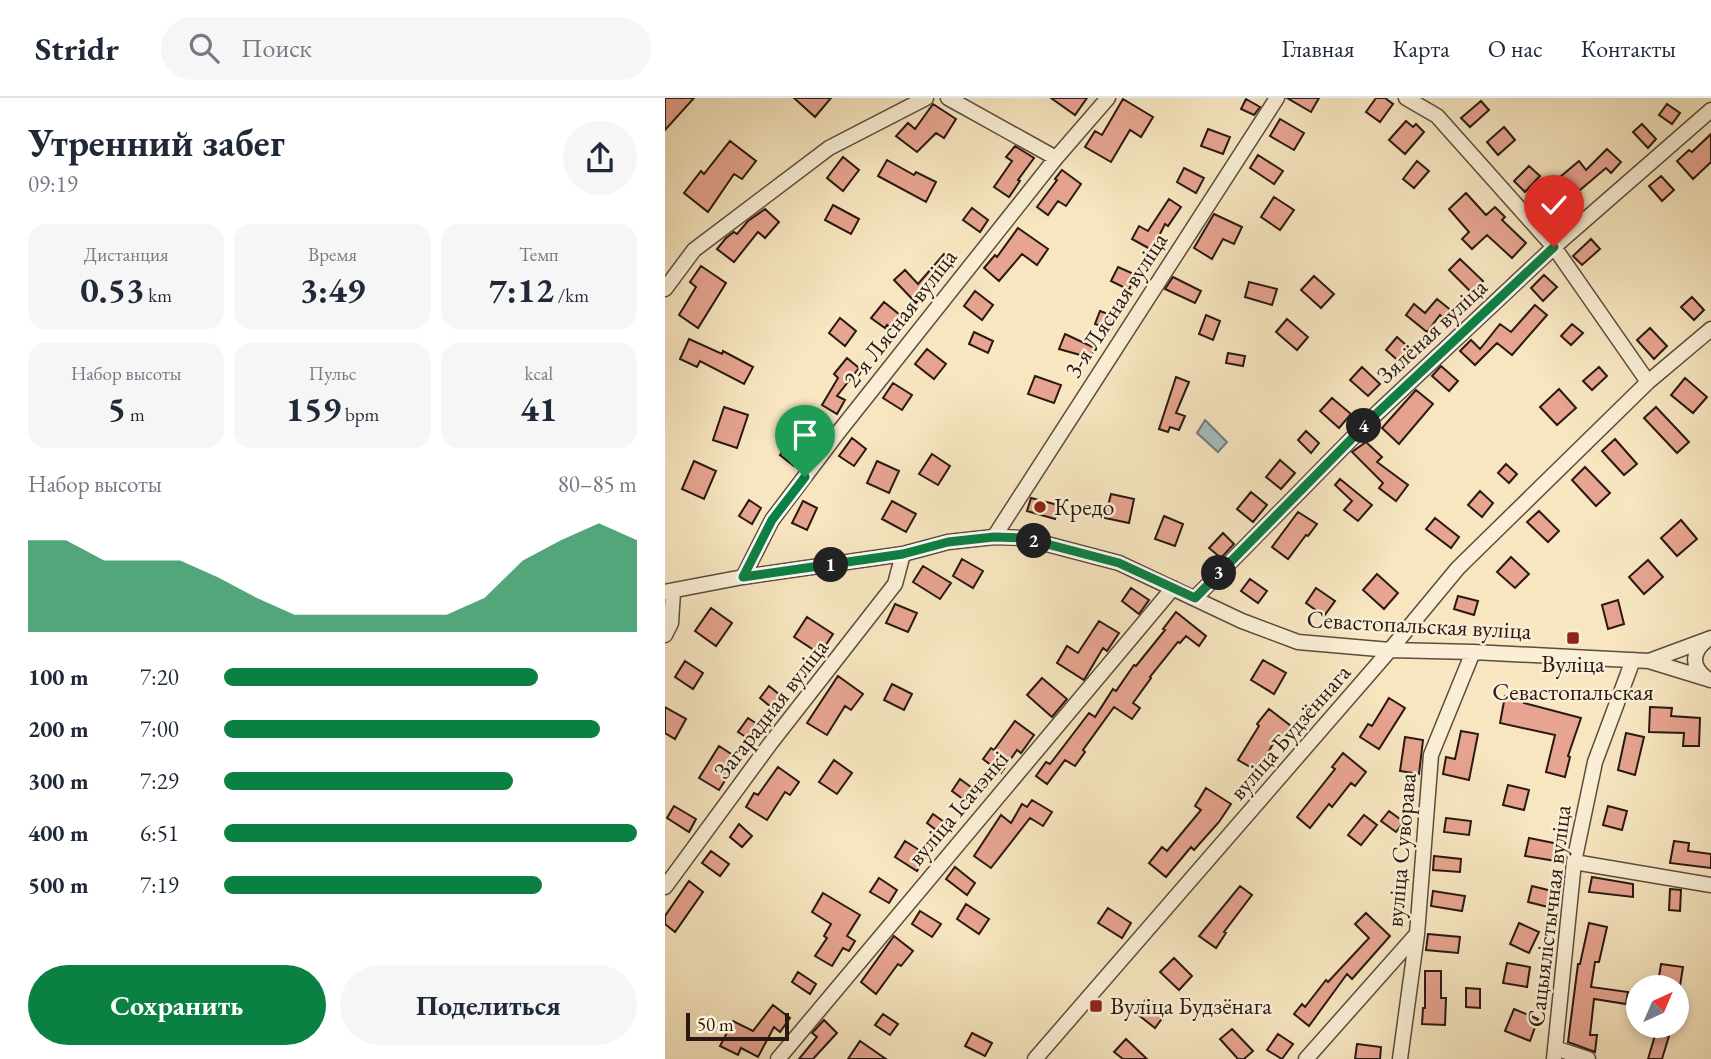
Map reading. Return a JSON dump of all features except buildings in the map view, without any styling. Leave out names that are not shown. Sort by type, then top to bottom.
[{"type":"street","points":[[665,289],[694,250],[829,148],[926,98]]},
{"type":"street","points":[[948,98],[1056,158]]},
{"type":"street","name":"2-я Лясная вуліца","points":[[743,577],[772,520],[1056,158],[1108,98]]},
{"type":"street","name":"3-я Лясная вуліца","points":[[994,537],[1277,98]]},
{"type":"street","points":[[1406,98],[1437,117],[1554,247],[1647,382]]},
{"type":"street","name":"Зялёная вуліца","points":[[1195,598],[1375,415],[1554,247],[1711,110]]},
{"type":"street","name":"вуліца Будзённага","points":[[1035,1059],[1458,568],[1647,382],[1711,328]]},
{"type":"street","name":"Севастопальская вуліца","points":[[669,592],[743,577],[903,554],[948,542],[994,537],[1024,538],[1119,563],[1242,621],[1298,642],[1390,650],[1649,661],[1709,679]]},
{"type":"street","name":"Загарадная вуліца","points":[[665,887],[770,744],[895,583],[903,554]]},
{"type":"street","name":"вуліца Ісачэнкі","points":[[778,1059],[1173,588]]},
{"type":"street","points":[[665,635],[671,623],[669,592]]},
{"type":"street","points":[[1709,679],[1699,672],[1694,659],[1701,645],[1711,638]]},
{"type":"street","name":"Севастопальская вуліца","points":[[1649,661],[1711,638]]},
{"type":"street","name":"вуліца Суворава","points":[[1400,1059],[1417,934],[1431,755],[1472,652]]},
{"type":"street","name":"Сацыялістычная вуліца","points":[[1554,1054],[1574,862],[1595,762],[1633,660]]},
{"type":"street","points":[[1574,862],[1711,885]]},
{"type":"street","points":[[1306,1059],[1417,934]]},
{"type":"street","points":[[1554,1054],[1588,1059]]},
{"type":"water","points":[[1205,420],[1227,442],[1218,452],[1197,433]]},
{"type":"place","name":"Кредо","points":[[1040,507]]},
{"type":"place","name":"Вуліца Севастопальская","points":[[1573,638]]},
{"type":"place","name":"Вуліца Будзёнага","points":[[1096,1006]]},
{"type":"route","points":[[805,477],[772,520],[743,577],[903,554],[948,542],[994,537],[1024,538],[1119,563],[1195,598],[1375,415],[1554,247]]}]
